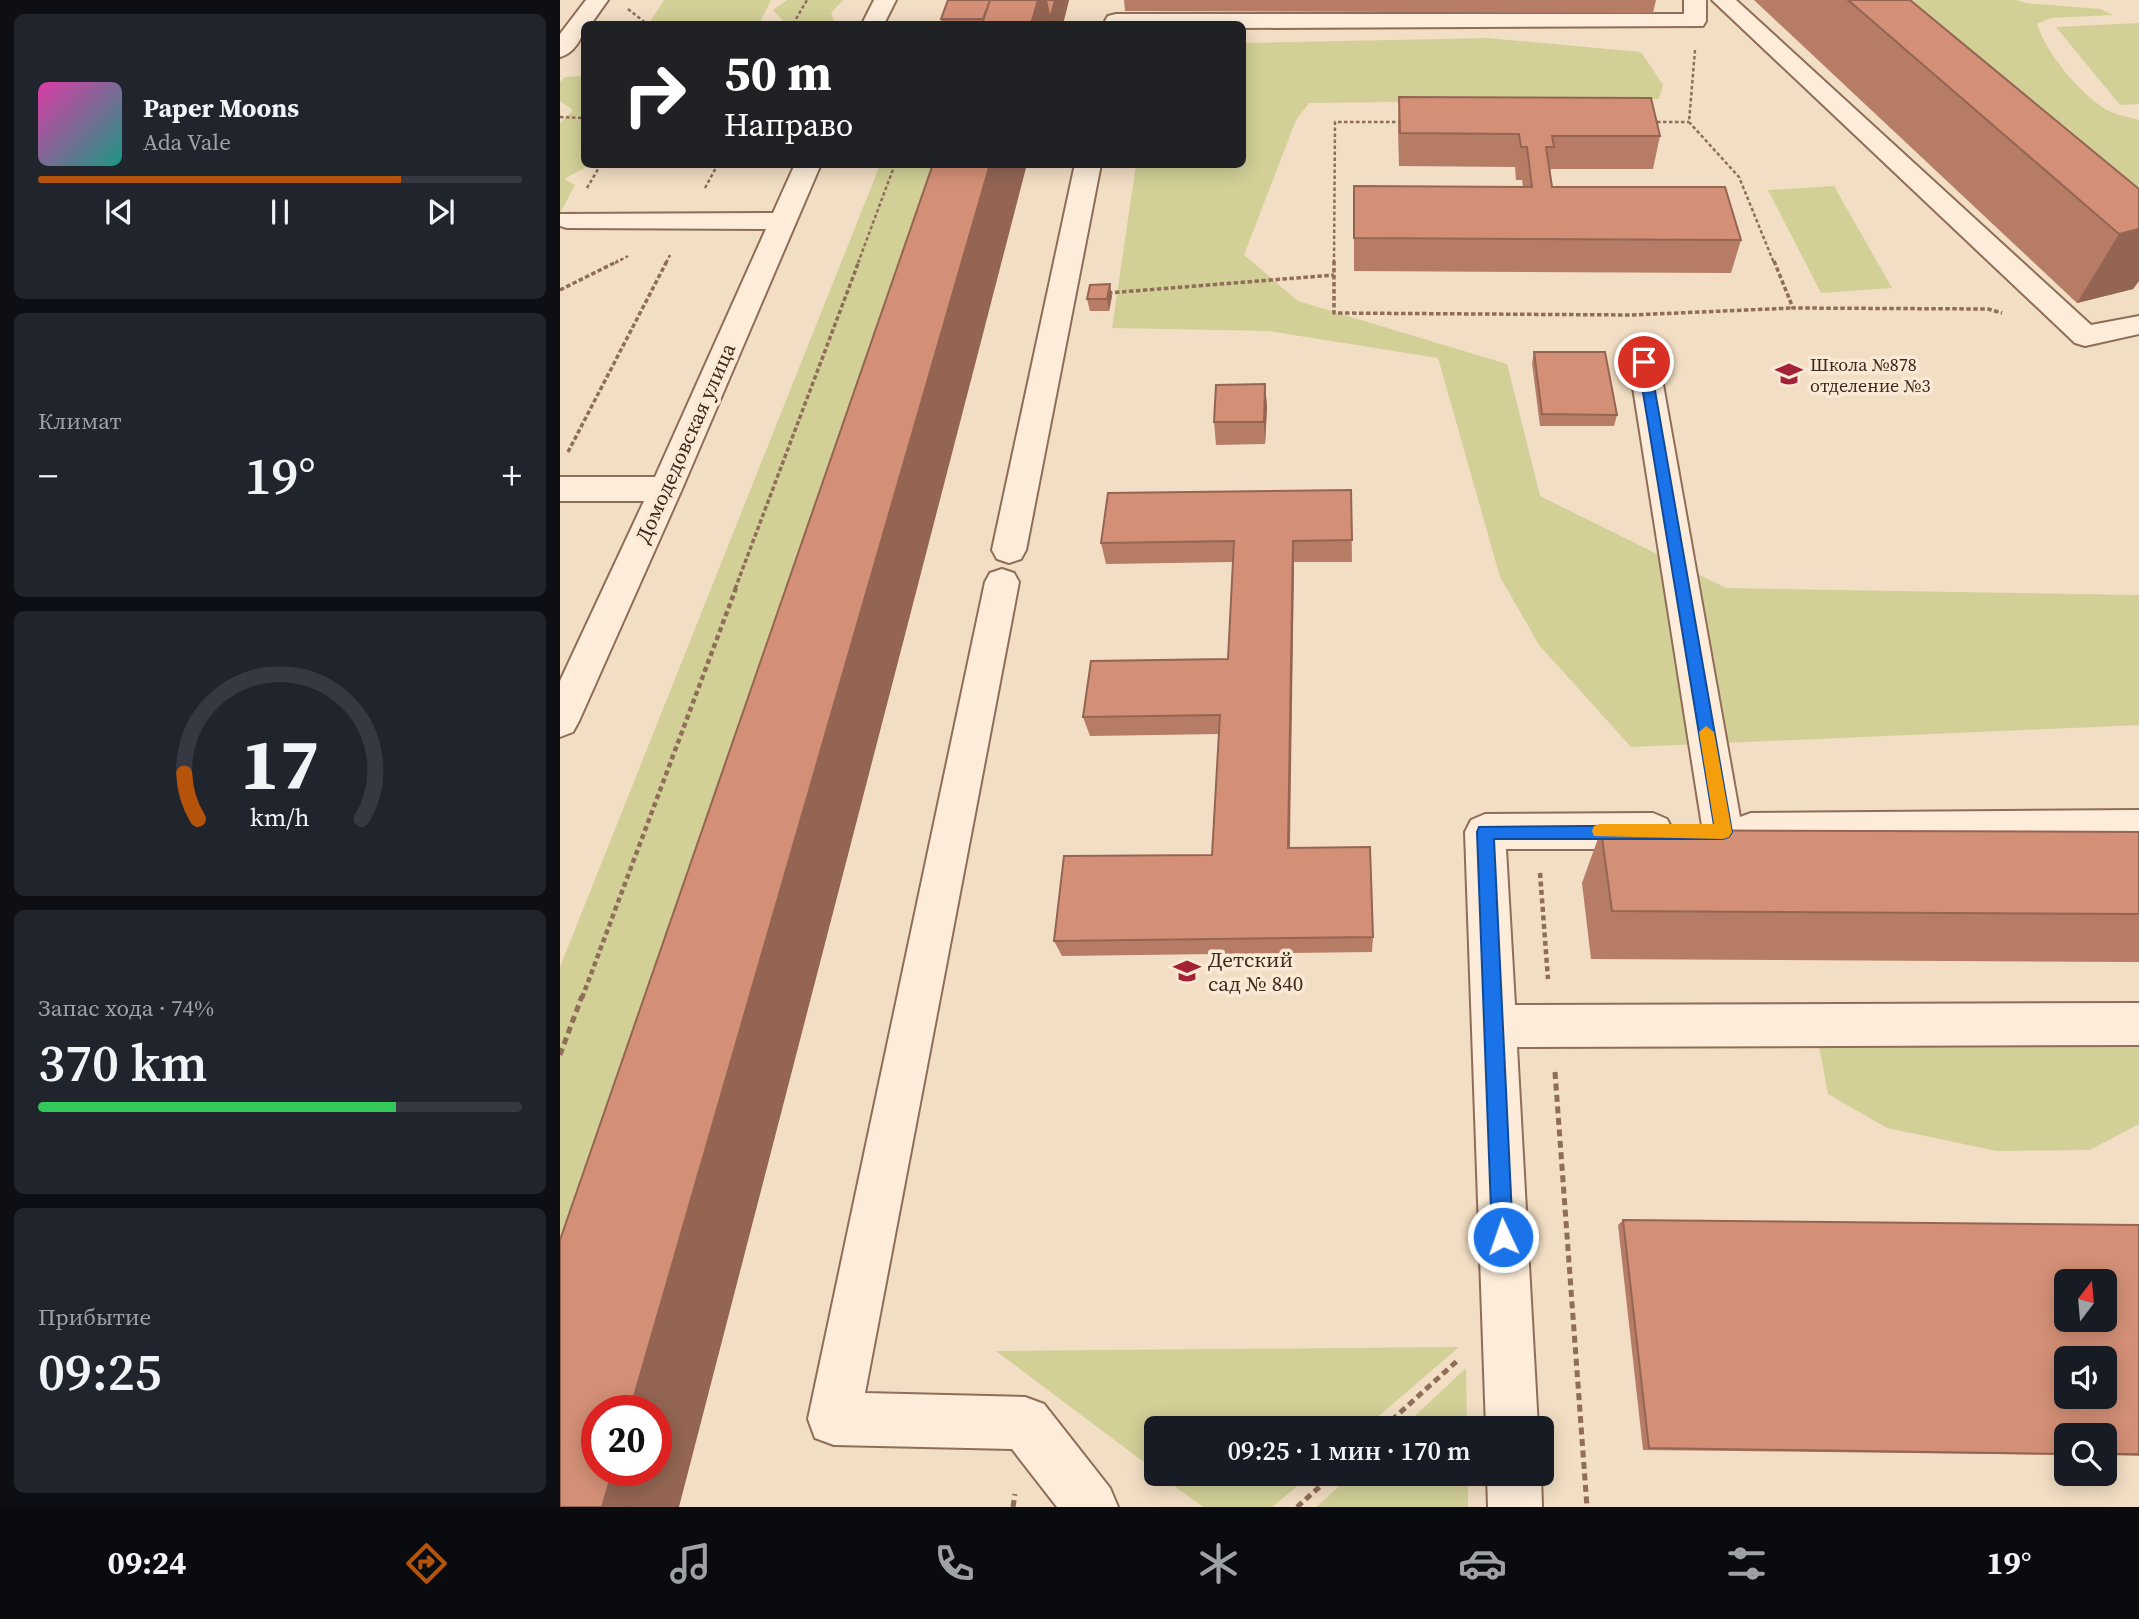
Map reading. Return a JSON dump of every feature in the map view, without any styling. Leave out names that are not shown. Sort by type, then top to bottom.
[{"type":"street","points":[[874,21],[885,0]]},
{"type":"street","points":[[1117,15],[1695,21],[1695,0]]},
{"type":"street","points":[[1723,0],[2085,336],[2139,325]]},
{"type":"street","points":[[560,17],[590,9]]},
{"type":"street","points":[[560,50],[581,21]]},
{"type":"street","name":"Домодедовская улица","points":[[560,721],[573,661],[666,489],[806,168]]},
{"type":"street","points":[[1087,168],[834,1419],[1025,1423],[1091,1507]]},
{"type":"street","points":[[567,220],[782,221]]},
{"type":"street","points":[[1644,362],[1723,832]]},
{"type":"street","points":[[560,489],[666,489]]},
{"type":"street","points":[[1510,1416],[1485,832],[2139,827]]},
{"type":"street","points":[[1493,1027],[2139,1024]]},
{"type":"street","points":[[1514,1486],[1515,1507]]},
{"type":"path","points":[[795,21],[807,0]]},
{"type":"path","points":[[1695,55],[1689,122],[1739,177],[1793,308]]},
{"type":"path","points":[[560,117],[581,118]]},
{"type":"path","points":[[1403,122],[1335,122],[1334,313],[1631,315],[1793,308],[1988,309],[2012,316]]},
{"type":"path","points":[[1648,122],[1689,122]]},
{"type":"path","points":[[560,1055],[893,168]]},
{"type":"path","points":[[566,457],[671,251]]},
{"type":"path","points":[[560,290],[628,256]]},
{"type":"path","points":[[1062,296],[1334,275]]},
{"type":"path","points":[[1537,831],[1587,1507]]},
{"type":"path","points":[[1396,1416],[1506,1315]]},
{"type":"path","points":[[1297,1507],[1321,1486]]},
{"type":"shaded area","points":[[664,0],[771,0],[760,21],[651,20]]},
{"type":"shaded area","points":[[787,0],[843,0],[831,13],[834,21],[783,21],[773,10]]},
{"type":"shaded area","points":[[1891,0],[2016,0],[2100,9],[2113,15],[2051,18],[2037,24],[2056,60],[2086,94],[2107,110],[2139,120],[2139,188]]},
{"type":"shaded area","points":[[2139,23],[2139,104],[2120,105],[2056,27]]},
{"type":"shaded area","points":[[1487,38],[1641,52],[1663,85],[1659,99],[1309,103],[1296,120],[1244,255],[1298,301],[1507,364],[1540,496],[1726,588],[2139,595],[2139,725],[1631,747],[1539,645],[1500,577],[1438,358],[1269,331],[1112,328],[1136,168],[1246,168],[1246,43]]},
{"type":"shaded area","points":[[581,76],[581,168],[584,168],[564,179],[575,185],[560,213],[560,123],[573,110],[560,101],[560,82],[565,77]]},
{"type":"shaded area","points":[[879,168],[965,168],[560,1379],[560,967]]},
{"type":"shaded area","points":[[1834,186],[1892,288],[1821,293],[1768,190]]},
{"type":"shaded area","points":[[1819,1046],[2139,1047],[2139,1124],[2090,1150],[1997,1151],[1887,1128],[1828,1094]]},
{"type":"shaded area","points":[[1459,1347],[1379,1416],[1144,1416],[1144,1462],[996,1351]]},
{"type":"shaded area","points":[[1466,1368],[1467,1416],[1415,1416]]},
{"type":"shaded area","points":[[1174,1486],[1297,1486],[1272,1507],[1203,1507]]},
{"type":"shaded area","points":[[1340,1486],[1468,1486],[1468,1507],[1316,1507]]},
{"type":"building","points":[[948,0],[990,0],[983,19],[941,19]]},
{"type":"building","points":[[990,0],[1038,0],[1032,21],[983,21]]},
{"type":"building","points":[[1046,0],[1055,0],[1050,19]]},
{"type":"building","points":[[1848,0],[1910,0],[2139,189],[2139,229],[2119,234]]},
{"type":"building","points":[[1399,97],[1651,98],[1660,136],[1552,136],[1554,147],[1546,147],[1552,187],[1725,187],[1741,240],[1354,238],[1354,186],[1532,187],[1527,147],[1521,147],[1519,134],[1400,133]]},
{"type":"building","points":[[932,168],[989,168],[634,1395],[581,1395],[581,1486],[608,1486],[602,1507],[560,1507],[560,1240]]},
{"type":"building","points":[[1110,284],[1107,299],[1087,299],[1090,285]]},
{"type":"building","points":[[1534,352],[1605,352],[1617,415],[1542,414]]},
{"type":"building","points":[[1265,384],[1264,422],[1214,422],[1216,385]]},
{"type":"building","points":[[1351,490],[1352,540],[1293,541],[1288,848],[1370,847],[1373,937],[1054,941],[1064,856],[1212,855],[1220,715],[1083,717],[1091,661],[1228,659],[1234,541],[1101,543],[1108,493]]},
{"type":"building","points":[[1601,830],[2139,832],[2139,914],[1612,911]]},
{"type":"building","points":[[1623,1220],[2139,1225],[2139,1454],[2117,1454],[2117,1423],[2054,1423],[2054,1454],[1649,1448]]},
{"type":"slow traffic","points":[[1600,831],[1723,832],[1706,732]]},
{"type":"place","name":"Школа №878 отделение №3","points":[[1789,374]]},
{"type":"place","name":"Детский сад № 840","points":[[1187,971]]},
{"type":"route","points":[[1503,1237],[1485,832],[1723,832],[1644,362]]}]
